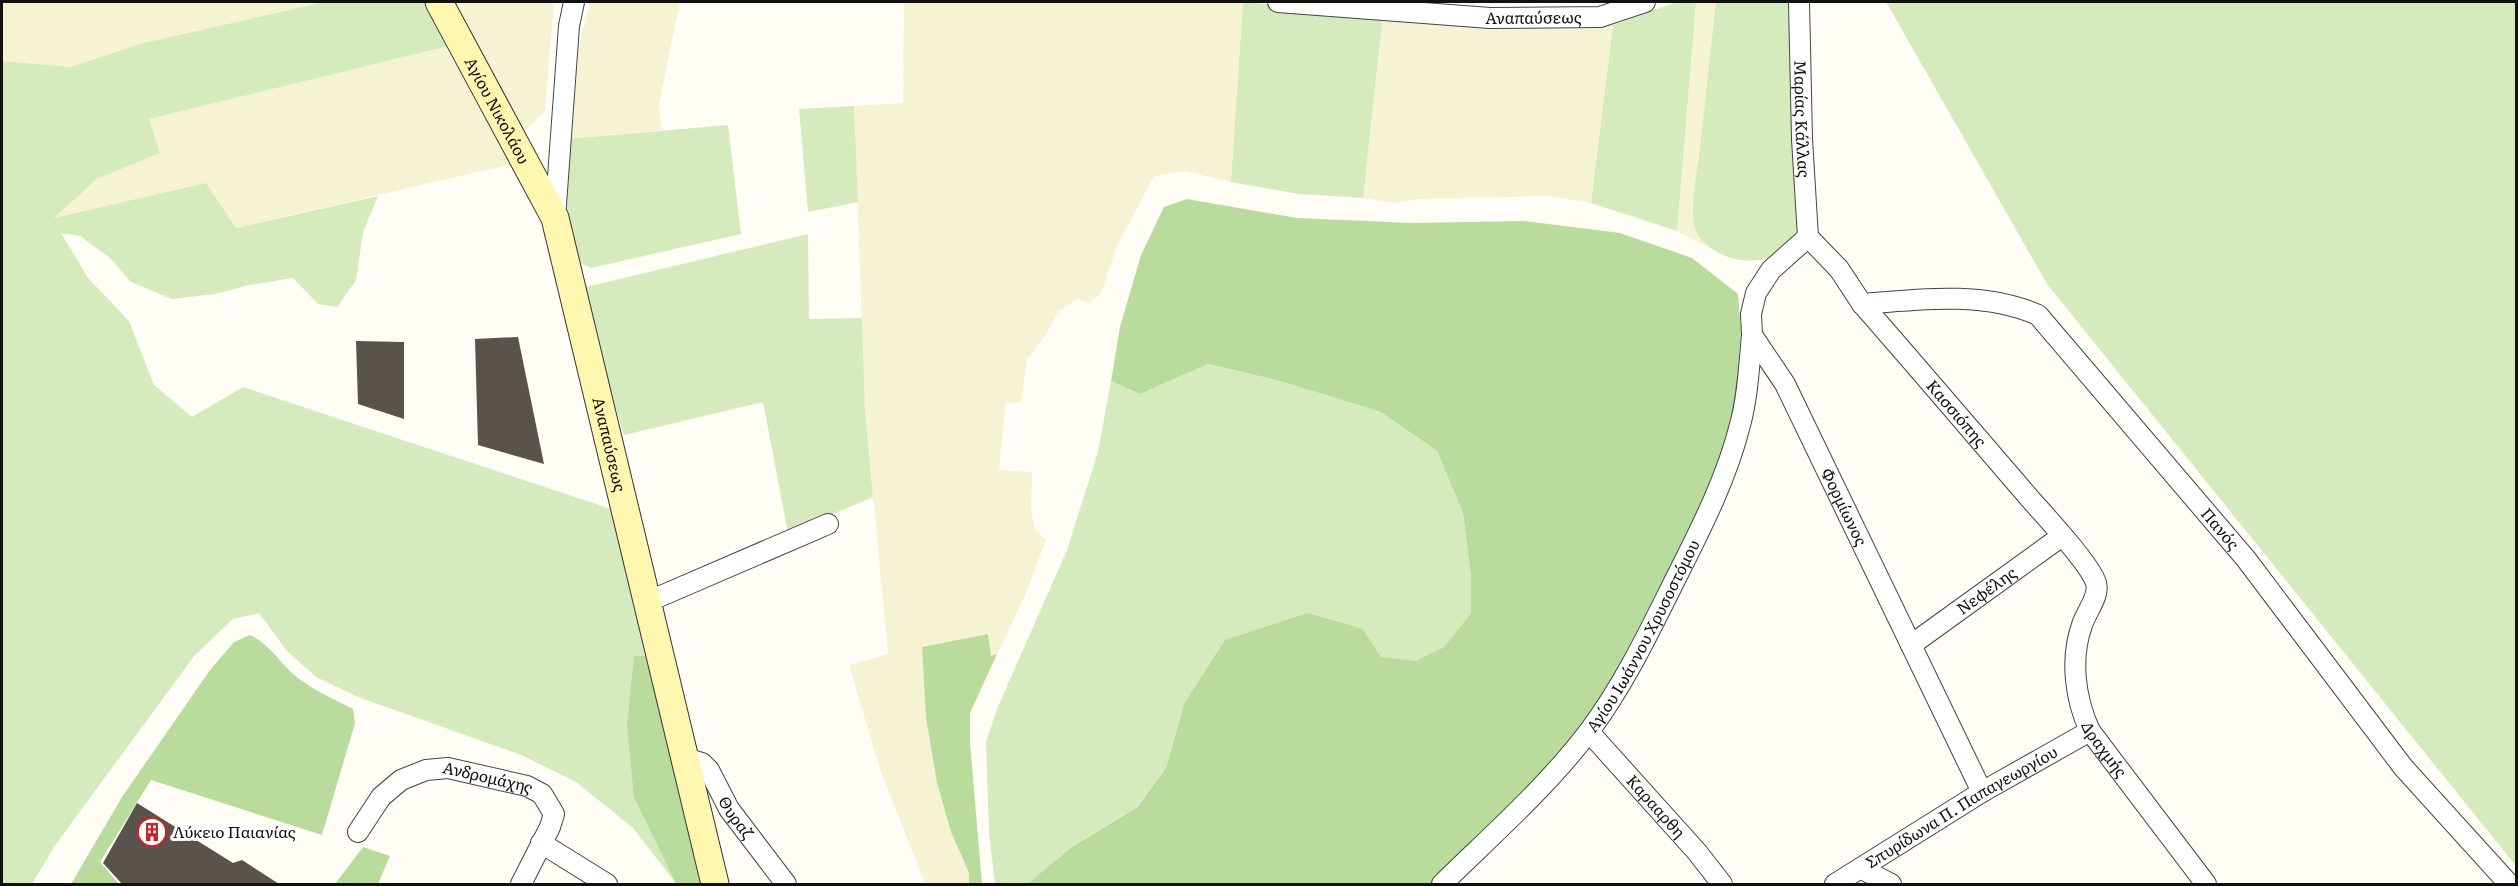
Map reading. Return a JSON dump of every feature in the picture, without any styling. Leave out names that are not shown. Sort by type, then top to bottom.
[{"type":"street","name":"Αγίου Νικολάου","points":[[439,2],[555,218]]},
{"type":"street","name":"Αναπαύσεως","points":[[574,2],[569,26],[555,218],[715,885]]},
{"type":"street","name":"Αναπαύσεως","points":[[1278,2],[1490,18],[1600,17],[1645,2]]},
{"type":"street","name":"Μαρίας Κάλλας","points":[[1799,2],[1802,139],[1808,237]]},
{"type":"street","name":"Κασσιόπης","points":[[1808,237],[1839,269],[1862,304],[2062,536],[2094,578],[2097,592]]},
{"type":"street","points":[[1752,335],[1751,314],[1756,293],[1771,270],[1808,237]]},
{"type":"street","name":"Πανός","points":[[1862,304],[1980,300],[2023,308],[2038,315],[2246,559],[2403,768],[2509,885]]},
{"type":"street","name":"Φορμίωνος","points":[[1752,335],[1785,384],[1983,792]]},
{"type":"street","name":"Αγίου Ιωάννου Χρυσοστόμου","points":[[1442,885],[1541,787],[1589,732],[1654,622],[1711,506],[1740,428],[1747,390],[1752,335]]},
{"type":"street","points":[[646,602],[828,524]]},
{"type":"street","name":"Νεφέλης","points":[[1911,645],[2062,536]]},
{"type":"street","name":"Δραχμής","points":[[2097,592],[2081,626],[2076,648],[2078,696],[2082,713],[2090,731],[2206,885]]},
{"type":"street","name":"Σπυρίδωνα Π. Παπαγεωργίου","points":[[1835,885],[1983,792],[2090,731]]},
{"type":"street","name":"Καρααρθη","points":[[1589,732],[1697,852],[1722,885]]},
{"type":"street","name":"Θυραζ","points":[[685,758],[702,764],[709,770],[729,809],[786,885]]},
{"type":"street","name":"Ανδρομάχης","points":[[358,832],[381,796],[400,780],[426,770],[448,768],[527,786],[542,794],[554,814],[521,885]]},
{"type":"street","points":[[541,843],[607,885]]},
{"type":"street","points":[[1862,869],[1891,885]]},
{"type":"shaded area","points":[[2,2],[324,2],[139,44],[71,67],[2,61]]},
{"type":"shaded area","points":[[456,2],[554,2],[545,111],[523,133]]},
{"type":"shaded area","points":[[590,2],[680,2],[659,104],[662,130],[566,139],[580,41]]},
{"type":"shaded area","points":[[904,2],[1243,2],[1231,182],[1184,171],[1154,176],[1116,248],[1101,294],[1089,303],[1077,299],[1058,312],[1045,336],[1027,359],[1021,402],[1006,403],[999,470],[1032,472],[1031,511],[1035,529],[1046,540],[1024,598],[997,654],[991,656],[988,634],[922,648],[926,718],[937,783],[951,832],[969,874],[969,884],[925,884],[880,769],[849,665],[888,654],[865,410],[854,106],[903,103]]},
{"type":"shaded area","points":[[1696,2],[1716,2],[1696,185],[1694,224],[1706,247],[1677,231]]},
{"type":"shaded area","points":[[1383,14],[1497,22],[1613,25],[1591,203],[1547,196],[1419,199],[1393,203],[1363,198]]},
{"type":"shaded area","points":[[453,45],[517,163],[236,228],[53,219],[97,179],[159,153],[149,119]]},
{"type":"green space","points":[[324,2],[429,2],[453,45],[149,119],[160,153],[97,179],[54,218],[206,183],[236,228],[378,196],[363,232],[356,280],[337,307],[318,304],[293,278],[249,285],[215,294],[172,299],[131,282],[110,258],[80,236],[61,233],[88,278],[129,321],[154,385],[192,417],[243,387],[614,510],[652,656],[634,657],[634,798],[675,882],[633,828],[576,782],[521,755],[358,697],[316,677],[287,651],[259,613],[233,619],[195,655],[56,844],[32,884],[2,884],[2,61],[71,67],[139,44]]},
{"type":"green space","points":[[1243,2],[1383,14],[1363,198],[1299,194],[1231,182]]},
{"type":"green space","points":[[1677,2],[1696,2],[1677,231],[1591,203],[1613,25]]},
{"type":"green space","points":[[1716,2],[1793,2],[1800,218],[1796,233],[1785,249],[1772,256],[1754,261],[1732,258],[1712,249],[1697,234],[1694,224],[1693,200]]},
{"type":"green space","points":[[1886,2],[2516,2],[2516,866],[2047,284]]},
{"type":"green space","points":[[854,106],[858,202],[808,212],[799,109]]},
{"type":"green space","points":[[728,125],[741,234],[591,268],[579,262],[564,222],[566,139]]},
{"type":"green space","points":[[1187,199],[1297,218],[1412,223],[1524,221],[1620,233],[1692,258],[1738,294],[1741,330],[1734,423],[1685,540],[1601,701],[1541,776],[1431,884],[1027,884],[1072,847],[1137,807],[1166,768],[1184,704],[1225,640],[1308,613],[1363,629],[1381,657],[1416,661],[1444,647],[1471,613],[1471,576],[1463,513],[1437,451],[1381,412],[1280,381],[1208,364],[1140,394],[1111,381],[1120,327],[1141,255],[1164,207]]},
{"type":"green space","points":[[808,234],[809,319],[862,318],[865,410],[873,497],[788,533],[763,402],[624,435],[593,331],[586,287]]},
{"type":"green space","points":[[1208,364],[1280,381],[1381,412],[1437,451],[1463,513],[1471,576],[1471,613],[1444,647],[1416,662],[1381,657],[1363,629],[1184,704],[1166,768],[1136,807],[1072,847],[1027,884],[995,884],[989,833],[986,742],[997,709],[1067,550],[1098,452],[1111,381],[1140,394]]},
{"type":"green space","points":[[988,634],[991,656],[997,654],[970,713],[970,743],[982,884],[969,884],[969,873],[951,832],[937,783],[926,718],[922,647]]},
{"type":"green space","points":[[250,635],[268,647],[299,679],[353,709],[355,723],[322,835],[151,780],[100,862],[119,884],[71,884],[122,797],[210,670],[234,642]]},
{"type":"green space","points":[[634,656],[652,656],[707,884],[676,884],[634,798],[627,725]]},
{"type":"green space","points":[[363,847],[390,856],[378,884],[335,884]]},
{"type":"building","points":[[518,337],[544,464],[478,445],[475,339]]},
{"type":"building","points":[[356,341],[404,342],[404,419],[358,404]]},
{"type":"building","name":"Λύκειο Παιανίας","points":[[137,803],[233,863],[242,860],[279,884],[122,884],[103,863]]},
{"type":"place","name":"Λύκειο Παιανίας","points":[[152,832]]}]
